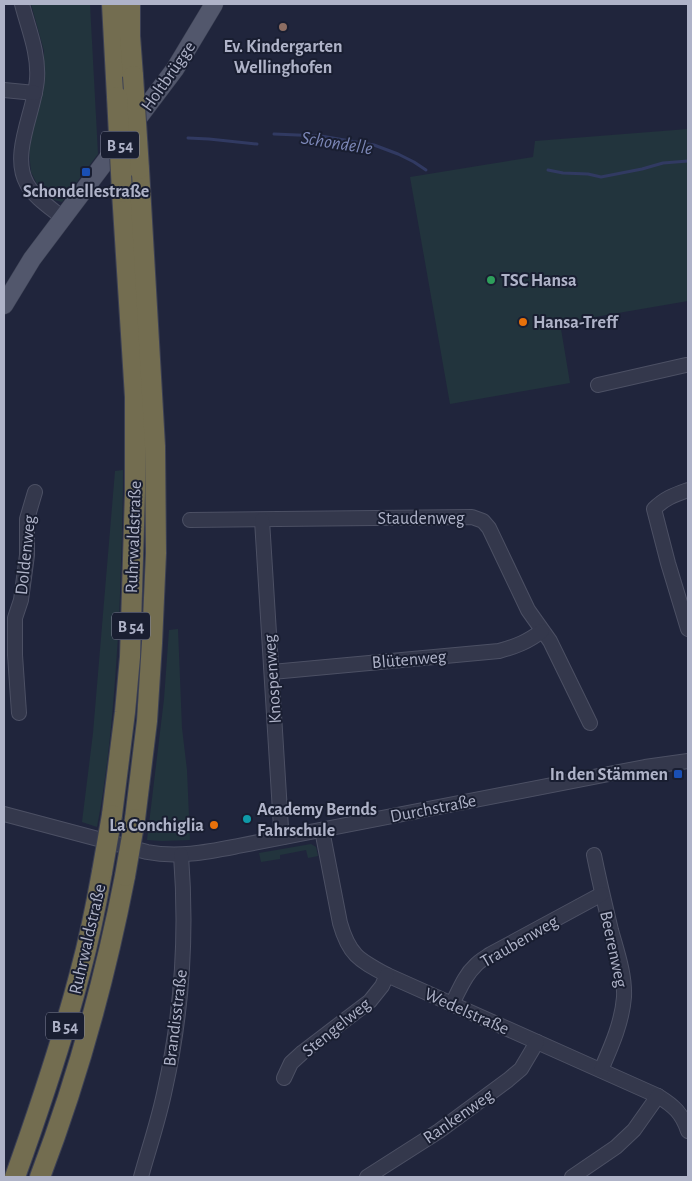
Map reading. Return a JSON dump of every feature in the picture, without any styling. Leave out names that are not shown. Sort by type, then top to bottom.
[{"type":"highway","name":"Ruhrwaldstraße","points":[[15,1177],[38,1113],[68,1015],[91,928],[112,815],[130,657],[135,492],[135,397],[112,4]]},
{"type":"highway","name":"Ruhrwaldstraße","points":[[40,1177],[55,1138],[89,1029],[106,966],[135,819],[147,721],[156,553],[155,446],[130,36],[130,4]]},
{"type":"main road","name":"Holtbrügge","points":[[4,305],[32,260],[175,69],[214,4]]},
{"type":"street","points":[[22,4],[37,63],[35,93],[21,157],[22,171],[33,192],[63,218]]},
{"type":"street","points":[[4,90],[35,93]]},
{"type":"street","points":[[598,384],[688,368]]},
{"type":"street","points":[[688,490],[669,496],[654,509],[688,629]]},
{"type":"street","name":"Doldenweg","points":[[19,713],[15,654],[9,617],[21,600],[27,555],[27,519],[34,492]]},
{"type":"street","name":"Staudenweg","points":[[190,520],[472,517],[483,521],[489,528],[528,610],[550,642],[590,723]]},
{"type":"street","name":"Knospenweg","points":[[262,520],[283,837]]},
{"type":"street","name":"Blütenweg","points":[[272,672],[499,650],[519,645],[542,631]]},
{"type":"street","name":"Durchstraße","points":[[4,814],[147,852],[181,855],[217,850],[645,767],[688,761]]},
{"type":"street","name":"Wedelstraße","points":[[322,830],[340,923],[348,945],[358,957],[387,975],[658,1096],[674,1107],[684,1120],[688,1131]]},
{"type":"street","name":"Brandisstraße","points":[[141,1177],[165,1090],[180,998],[183,931],[181,855]]},
{"type":"street","name":"Beerenweg","points":[[594,855],[623,976],[624,997],[621,1016],[613,1042],[601,1070]]},
{"type":"street","name":"Traubenweg","points":[[452,1004],[469,972],[476,965],[491,954],[602,894]]},
{"type":"street","name":"Stengelweg","points":[[284,1078],[292,1063],[303,1052],[370,1001],[382,986],[387,975]]},
{"type":"street","name":"Rankenweg","points":[[368,1177],[438,1131],[508,1080],[521,1069],[537,1042]]},
{"type":"street","points":[[572,1177],[616,1147],[634,1130],[658,1096]]},
{"type":"shaded area","points":[[31,4],[90,4],[98,154],[62,202],[54,200],[37,184],[31,172],[29,150],[43,80],[44,51]]},
{"type":"shaded area","points":[[688,129],[688,301],[560,323],[570,383],[450,404],[410,177],[533,157],[535,141]]},
{"type":"shaded area","points":[[123,470],[116,671],[109,749],[97,827],[82,822],[93,733],[115,471]]},
{"type":"shaded area","points":[[178,629],[182,728],[187,770],[190,840],[147,840],[164,699],[169,630]]},
{"type":"shaded area","points":[[311,844],[316,847],[318,856],[308,858],[306,850],[280,855],[280,859],[261,862],[259,853]]},
{"type":"waterway","name":"Schondelle","points":[[274,134],[321,136],[374,145],[398,154],[426,170]]},
{"type":"waterway","name":"Schondelle","points":[[188,138],[257,144]]},
{"type":"waterway","name":"Schondelle","points":[[548,170],[601,177],[663,163],[688,161]]},
{"type":"place","name":"Ev. Kindergarten Wellinghofen","points":[[283,27]]},
{"type":"place","name":"Schondellestraße","points":[[86,172]]},
{"type":"place","name":"TSC Hansa","points":[[491,280]]},
{"type":"place","name":"Hansa-Treff","points":[[523,322]]},
{"type":"place","name":"In den Stämmen","points":[[678,774]]},
{"type":"place","name":"Academy Bernds Fahrschule","points":[[247,819]]},
{"type":"place","name":"La Conchiglia","points":[[214,825]]}]
